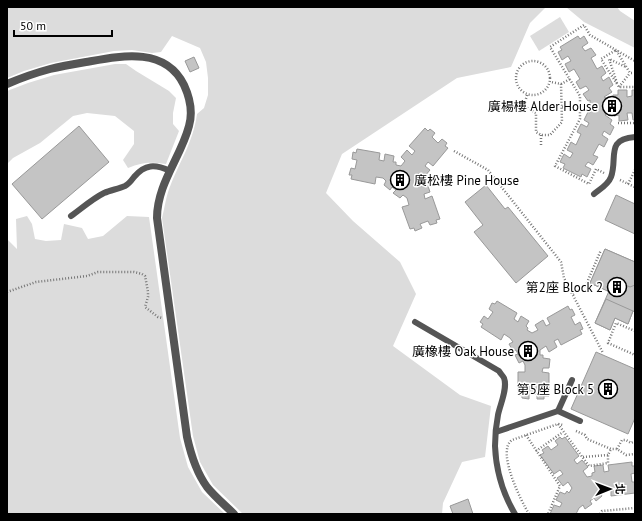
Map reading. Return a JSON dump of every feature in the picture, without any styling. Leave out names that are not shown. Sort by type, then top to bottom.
[{"type":"street","points":[[7,84],[32,74],[52,69],[114,57],[132,56],[155,60],[167,65],[175,72],[182,82],[189,98],[191,114],[189,126],[162,192],[156,218],[187,437],[192,458],[200,477],[208,488],[234,514]]},
{"type":"lane","points":[[594,194],[608,184],[612,176],[613,155],[615,147],[620,140],[635,137]]},
{"type":"lane","points":[[71,216],[107,191],[126,185],[145,168],[151,166],[160,167],[170,171]]},
{"type":"lane","points":[[415,322],[498,371],[504,378],[505,387],[498,415],[495,447],[504,493],[515,514]]},
{"type":"lane","points":[[558,411],[572,380]]},
{"type":"lane","points":[[496,432],[558,411],[580,421]]},
{"type":"path","points":[[635,61],[590,35],[584,25],[550,47],[580,96],[580,119],[555,166],[589,184],[596,169],[635,187]]},
{"type":"path","points":[[616,50],[630,73]]},
{"type":"path","points":[[616,50],[601,59],[619,87]]},
{"type":"path","points":[[619,87],[609,59],[626,67]]},
{"type":"path","points":[[535,60],[544,64],[550,72],[551,82],[546,91],[537,96],[527,95],[519,89],[516,80],[518,70],[525,63],[535,60]]},
{"type":"path","points":[[619,87],[630,73]]},
{"type":"path","points":[[630,73],[635,73]]},
{"type":"path","points":[[551,82],[561,84],[570,79]]},
{"type":"path","points":[[527,95],[524,106],[536,113],[536,132],[541,135],[550,135],[562,122],[561,84]]},
{"type":"path","points":[[619,87],[635,87]]},
{"type":"path","points":[[562,107],[580,107]]},
{"type":"path","points":[[618,123],[635,123]]},
{"type":"path","points":[[541,135],[541,147]]},
{"type":"path","points":[[454,151],[488,170],[561,262],[564,278],[603,353]]},
{"type":"path","points":[[628,184],[635,170]]},
{"type":"path","points":[[572,294],[586,285],[601,250]]},
{"type":"path","points":[[7,292],[36,282],[87,276],[98,272],[134,272],[145,276],[148,298],[145,307],[158,317],[170,318]]},
{"type":"path","points":[[635,331],[616,323],[608,343],[635,355]]},
{"type":"path","points":[[558,424],[589,466],[608,463],[608,454],[610,449]]},
{"type":"path","points":[[528,514],[518,495],[511,475],[507,447],[512,440],[558,424],[567,427]]},
{"type":"path","points":[[573,430],[585,435],[587,439],[610,449],[617,448],[626,455],[635,454]]},
{"type":"path","points":[[536,451],[563,432]]},
{"type":"path","points":[[526,435],[560,486],[548,514]]},
{"type":"path","points":[[617,448],[622,440],[626,440],[631,443],[635,441]]},
{"type":"path","points":[[583,457],[608,454]]},
{"type":"path","points":[[600,514],[602,511],[635,508]]},
{"type":"shaded area","points":[[7,7],[546,7],[530,23],[511,67],[457,78],[342,154],[326,193],[353,221],[400,262],[416,294],[393,346],[460,395],[491,406],[485,457],[462,462],[443,503],[442,514],[243,514],[213,485],[200,462],[193,436],[162,218],[169,188],[190,142],[197,114],[204,108],[208,95],[206,62],[200,48],[172,36],[161,52],[152,53],[132,50],[114,51],[51,63],[7,78]]},
{"type":"shaded area","points":[[566,7],[617,7],[620,11],[635,21],[635,48],[584,22]]},
{"type":"shaded area","points":[[560,17],[569,32],[539,51],[530,36]]},
{"type":"shaded area","points":[[115,64],[126,64],[169,91],[176,98],[173,113],[173,124],[179,131],[166,164],[147,163],[128,168],[123,160],[134,144],[134,131],[115,116],[87,113],[73,116],[40,143],[13,158],[7,164],[7,91],[54,75]]},
{"type":"shaded area","points":[[27,216],[32,224],[35,239],[46,241],[61,240],[64,224],[82,228],[88,239],[103,236],[127,216],[149,217],[180,438],[188,467],[202,492],[225,514],[7,514],[7,239],[17,249],[16,219]]},
{"type":"building","name":"廣楊樓 Alder House","points":[[578,36],[580,39],[584,36],[588,43],[582,47],[585,51],[591,48],[596,55],[591,58],[597,69],[602,66],[606,73],[601,77],[603,81],[609,77],[613,85],[609,88],[612,92],[604,97],[613,98],[613,95],[618,95],[618,90],[627,90],[627,97],[632,96],[632,90],[635,90],[635,120],[633,120],[632,113],[627,113],[628,120],[619,121],[619,115],[605,115],[612,120],[610,124],[614,127],[610,135],[604,131],[602,135],[608,139],[604,147],[599,144],[593,155],[598,157],[593,165],[588,162],[585,166],[591,169],[587,177],[582,174],[581,177],[563,168],[565,164],[560,162],[564,154],[570,158],[573,153],[567,150],[571,142],[576,145],[581,134],[577,132],[581,124],[587,127],[589,123],[584,120],[588,112],[590,113],[590,100],[588,101],[583,94],[589,90],[586,86],[580,89],[576,82],[580,79],[574,69],[569,72],[565,64],[571,61],[568,56],[562,60],[558,52],[562,50],[560,47]]},
{"type":"building","points":[[194,57],[199,68],[190,72],[185,61]]},
{"type":"building","points":[[79,126],[109,162],[42,219],[12,184]]},
{"type":"building","name":"廣松樓 Pine House","points":[[425,128],[428,131],[430,129],[435,133],[432,137],[438,143],[442,139],[447,143],[445,146],[448,148],[433,166],[428,162],[425,166],[430,170],[424,177],[419,173],[415,179],[417,184],[420,183],[421,186],[427,183],[430,192],[424,194],[425,199],[432,196],[440,219],[436,220],[437,223],[430,225],[428,221],[420,224],[422,228],[415,231],[414,228],[410,229],[402,207],[409,205],[407,198],[403,195],[400,198],[393,193],[396,190],[392,187],[390,190],[384,185],[386,181],[383,178],[376,177],[375,184],[351,179],[352,175],[349,175],[351,168],[355,169],[357,160],[352,159],[353,152],[356,153],[357,149],[380,153],[379,160],[384,161],[385,154],[394,156],[393,162],[396,162],[396,165],[401,166],[405,161],[401,157],[407,150],[412,155],[415,151],[409,146]]},
{"type":"building","points":[[486,185],[505,209],[508,207],[548,256],[516,283],[474,232],[483,225],[465,202]]},
{"type":"building","points":[[616,195],[635,204],[635,234],[605,220]]},
{"type":"building","name":"第2座 Block 2","points":[[605,249],[635,262],[635,312],[633,311],[628,324],[615,318],[610,330],[595,323],[609,291],[590,283]]},
{"type":"building","points":[[605,249],[635,262],[635,285],[630,287],[619,282],[614,294],[590,283]]},
{"type":"building","points":[[606,299],[633,311],[628,324],[615,318],[610,330],[595,323]]},
{"type":"building","name":"廣橡樓 Oak House","points":[[497,301],[517,313],[514,319],[518,322],[521,316],[529,321],[526,326],[528,328],[527,330],[532,333],[538,330],[535,325],[543,320],[546,326],[550,324],[547,318],[568,306],[570,310],[572,309],[575,315],[571,317],[575,325],[580,322],[583,329],[580,330],[582,334],[561,345],[558,339],[554,341],[557,347],[549,352],[546,346],[540,350],[540,355],[543,355],[543,358],[550,359],[549,368],[543,368],[542,372],[549,373],[549,396],[544,396],[544,399],[537,399],[537,394],[529,394],[529,399],[522,398],[522,395],[518,395],[518,372],[525,372],[525,365],[523,361],[519,363],[515,355],[518,354],[516,350],[513,351],[509,344],[513,342],[504,334],[501,340],[481,327],[483,324],[480,322],[484,316],[488,319],[493,312],[489,309],[492,303],[495,304]]},
{"type":"building","name":"第5座 Block 5","points":[[596,352],[635,369],[635,418],[628,434],[571,409]]},
{"type":"building","points":[[560,437],[562,439],[565,437],[579,456],[574,460],[577,464],[582,460],[588,467],[583,471],[587,477],[592,476],[592,473],[595,472],[594,466],[603,465],[604,472],[609,471],[608,465],[632,462],[632,466],[635,466],[635,473],[631,474],[632,482],[635,482],[635,493],[611,496],[611,489],[604,489],[600,493],[602,496],[596,501],[594,498],[590,501],[592,504],[585,509],[583,505],[579,508],[576,514],[550,514],[554,505],[560,507],[562,503],[556,500],[560,492],[565,494],[567,491],[569,493],[572,488],[568,482],[563,486],[557,478],[563,474],[560,470],[554,474],[540,455],[544,453],[542,450],[548,446],[551,450],[558,445],[555,441]]},
{"type":"building","points":[[468,499],[473,514],[453,514],[450,506]]},
{"type":"place","name":"廣楊樓 Alder House","points":[[612,106]]},
{"type":"place","name":"廣松樓 Pine House","points":[[400,180]]},
{"type":"place","name":"第2座 Block 2","points":[[617,287]]},
{"type":"place","name":"廣橡樓 Oak House","points":[[528,351]]},
{"type":"place","name":"第5座 Block 5","points":[[608,389]]}]
